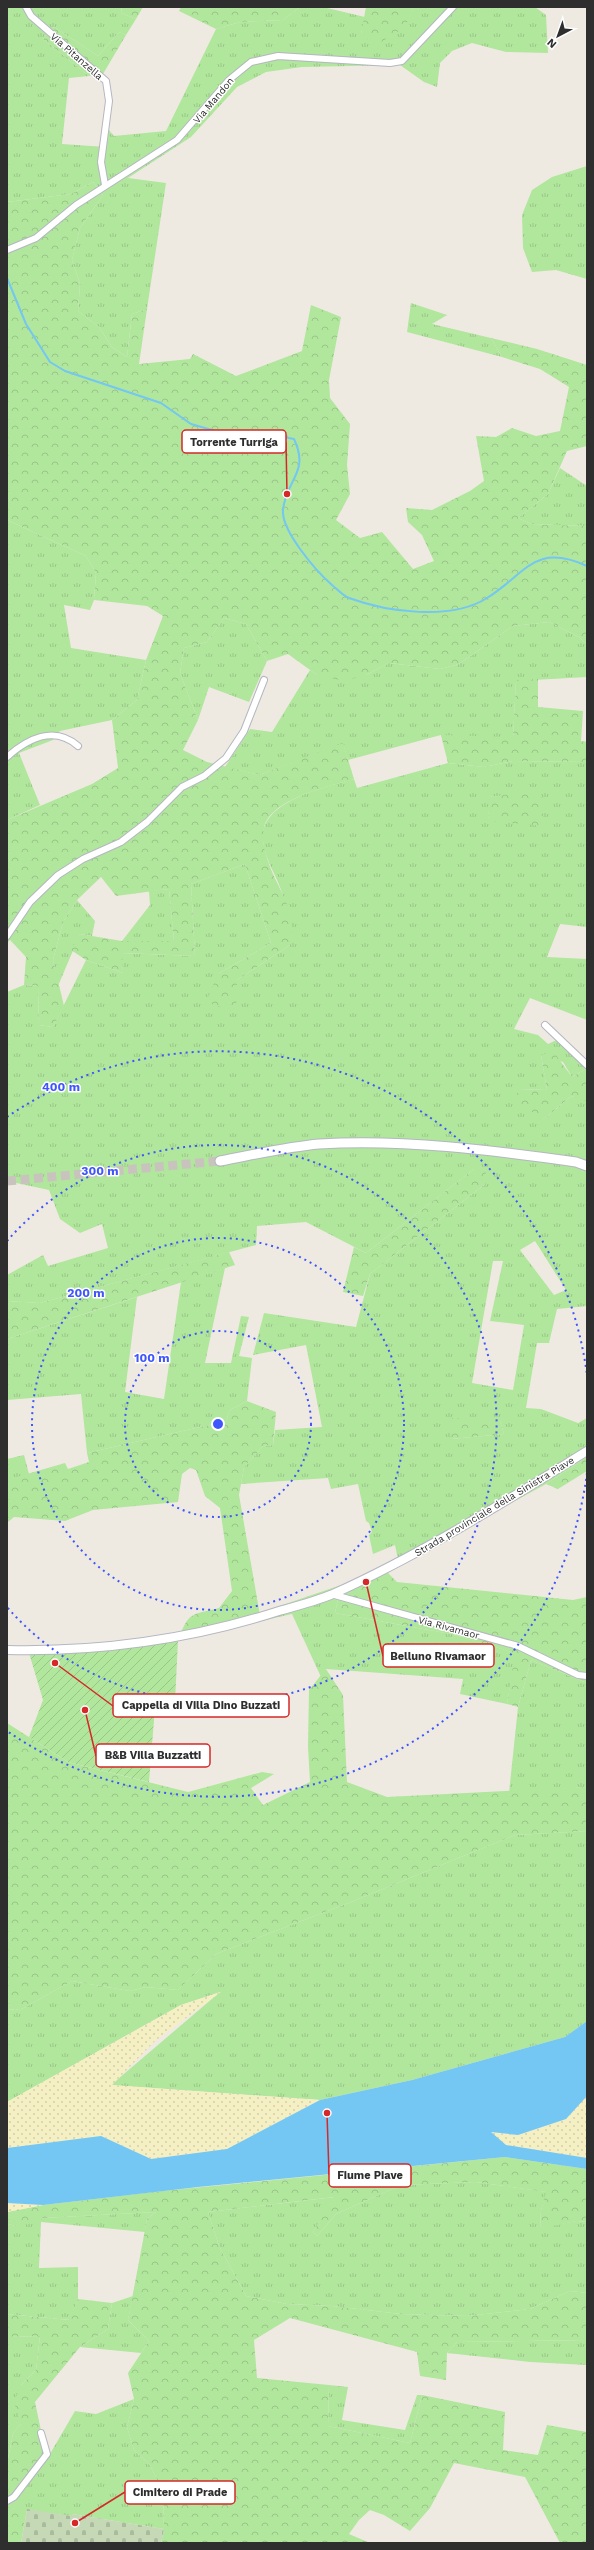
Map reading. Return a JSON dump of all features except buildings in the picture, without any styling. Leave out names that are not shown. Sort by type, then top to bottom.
[{"type":"main road","points":[[220,1161],[317,1144],[368,1142],[500,1151],[576,1162],[587,1166]]},
{"type":"main road","points":[[576,1162],[587,1160]]},
{"type":"street","name":"Via Pitanzella","points":[[26,7],[31,16],[106,81],[109,101],[101,162],[105,185]]},
{"type":"street","name":"Via Mandon","points":[[7,250],[36,238],[76,205],[177,140],[228,80],[250,62],[278,56],[390,62],[402,61],[453,7]]},
{"type":"street","points":[[7,936],[30,902],[58,875],[83,859],[121,842],[147,822],[182,787],[204,776],[226,758],[244,731],[264,680]]},
{"type":"street","points":[[7,757],[33,738],[55,735],[70,739],[78,746]]},
{"type":"street","points":[[545,1026],[587,1065]]},
{"type":"street","name":"Strada provinciale della Sinistra Piave","points":[[7,1650],[63,1651],[150,1643],[243,1623],[331,1594],[429,1547],[587,1451]]},
{"type":"street","name":"Via Rivamaor","points":[[331,1594],[518,1646],[578,1675],[587,1676]]},
{"type":"street","points":[[7,2502],[14,2497],[47,2454],[41,2433]]},
{"type":"green space","points":[[7,7],[122,7],[121,13],[136,19],[126,35],[119,32],[98,56],[54,27],[43,39],[89,76],[69,78],[62,144],[106,147],[109,130],[114,136],[166,131],[216,29],[240,22],[283,20],[300,7],[323,7],[365,17],[361,34],[404,27],[414,7],[535,7],[546,15],[548,53],[506,52],[472,43],[452,51],[440,63],[437,87],[424,82],[400,65],[302,67],[266,72],[237,87],[191,137],[128,178],[166,183],[147,309],[132,314],[127,357],[112,347],[99,327],[78,311],[80,284],[72,260],[80,228],[103,195],[93,182],[71,194],[7,202]]},
{"type":"green space","points":[[122,7],[143,7],[136,19],[121,13]]},
{"type":"green space","points":[[181,7],[300,7],[283,20],[240,22],[216,29],[179,11]]},
{"type":"green space","points":[[366,7],[414,7],[405,27],[375,46],[361,34]]},
{"type":"green space","points":[[54,27],[98,56],[119,32],[126,35],[103,74],[89,76],[43,39]]},
{"type":"green space","points":[[587,166],[587,279],[556,270],[532,272],[523,248],[522,215],[532,190],[552,177]]},
{"type":"green space","points":[[93,182],[103,195],[80,228],[72,260],[80,284],[78,311],[99,327],[112,347],[127,357],[132,314],[147,309],[139,364],[190,359],[193,354],[236,376],[302,351],[311,305],[341,317],[329,380],[330,398],[350,424],[347,465],[350,494],[336,520],[360,538],[382,532],[413,569],[434,561],[422,535],[408,522],[406,508],[432,510],[470,491],[484,481],[476,436],[496,437],[512,428],[536,436],[560,431],[569,387],[540,369],[502,357],[491,338],[537,349],[587,365],[587,446],[567,451],[548,494],[518,518],[531,524],[587,526],[587,645],[579,637],[549,622],[513,626],[459,664],[440,669],[389,663],[366,675],[344,681],[317,675],[288,654],[267,661],[246,624],[224,618],[207,642],[184,648],[180,673],[198,720],[183,750],[207,762],[259,775],[343,743],[354,779],[302,795],[289,802],[277,809],[269,818],[264,828],[263,842],[266,855],[290,913],[292,932],[290,945],[237,980],[236,1012],[206,1002],[218,974],[271,943],[245,864],[191,884],[195,956],[122,953],[123,973],[86,960],[71,950],[80,934],[122,941],[174,941],[169,889],[116,896],[101,877],[77,900],[63,922],[53,960],[64,1006],[53,1027],[39,1025],[38,986],[24,985],[26,957],[10,940],[7,943],[7,820],[92,784],[118,768],[112,720],[137,700],[146,660],[163,616],[147,606],[94,600],[96,573],[86,556],[7,520],[7,202],[71,194]]},
{"type":"green space","points":[[411,303],[447,315],[432,324],[491,338],[502,357],[407,332]]},
{"type":"green space","points":[[560,468],[587,486],[587,526],[531,524],[518,518],[548,494]]},
{"type":"green space","points":[[7,520],[86,556],[96,573],[94,600],[90,610],[64,605],[71,648],[146,660],[137,700],[112,720],[60,731],[53,740],[19,753],[40,805],[7,820]]},
{"type":"green space","points":[[224,618],[246,624],[267,661],[249,702],[209,687],[198,720],[180,673],[184,648],[207,642]]},
{"type":"green space","points":[[549,622],[579,637],[587,645],[587,677],[516,681],[513,738],[443,742],[441,735],[348,760],[343,744],[259,775],[225,767],[250,729],[272,732],[310,670],[317,675],[366,675],[389,663],[440,669],[459,664],[513,626]]},
{"type":"green space","points":[[538,679],[538,707],[583,711],[581,741],[587,742],[587,762],[513,761],[484,767],[448,763],[441,735],[513,737],[516,680]]},
{"type":"green space","points":[[513,761],[587,762],[587,927],[560,924],[547,957],[587,959],[587,1020],[530,998],[514,1029],[538,1035],[548,1044],[563,1037],[587,1068],[572,1077],[563,1062],[541,1055],[547,1090],[518,1089],[544,1119],[569,1098],[574,1096],[587,1101],[587,1306],[557,1309],[549,1343],[537,1343],[526,1408],[541,1409],[578,1423],[587,1418],[587,1457],[546,1484],[399,1564],[395,1545],[373,1554],[369,1535],[372,1532],[369,1523],[366,1521],[358,1484],[331,1489],[328,1478],[241,1484],[244,1467],[263,1446],[273,1445],[275,1430],[322,1427],[306,1345],[253,1355],[264,1313],[356,1327],[370,1274],[485,1184],[474,1169],[366,1253],[306,1222],[257,1226],[256,1245],[40,1303],[7,1301],[7,1275],[43,1255],[48,1266],[108,1248],[102,1224],[80,1233],[60,1219],[49,1190],[7,1181],[7,992],[24,985],[38,986],[39,1025],[53,1027],[86,960],[123,973],[121,953],[195,956],[191,884],[245,864],[271,943],[218,974],[237,980],[290,945],[283,896],[266,855],[263,841],[264,827],[271,816],[282,806],[296,798],[327,786],[354,779],[357,788],[448,763],[484,767]],"holes":[[[509,795],[488,821],[490,797]],[[535,1241],[566,1290],[554,1295],[520,1250]],[[493,1261],[503,1261],[490,1321],[524,1325],[513,1390],[472,1383]],[[500,1421],[504,1434],[451,1439]]]},
{"type":"green space","points":[[539,790],[543,799],[543,826],[488,821],[489,797]]},
{"type":"green space","points":[[169,889],[174,941],[122,941],[150,905],[149,891]]},
{"type":"green space","points":[[77,900],[95,921],[92,936],[80,934],[58,986],[53,960],[63,922]]},
{"type":"green space","points":[[553,1051],[572,1077],[587,1068],[587,1101],[575,1100],[574,1096],[569,1098],[544,1119],[516,1102],[518,1089],[547,1090],[541,1055]]},
{"type":"green space","points":[[474,1169],[486,1170],[485,1184],[370,1274],[363,1296],[343,1292],[354,1247],[366,1253]]},
{"type":"green space","points":[[229,1252],[235,1265],[7,1339],[7,1301],[40,1303]]},
{"type":"green space","points":[[225,1268],[205,1363],[231,1363],[241,1316],[249,1317],[239,1356],[252,1358],[247,1401],[230,1410],[226,1421],[87,1453],[81,1394],[7,1400],[7,1339],[137,1297],[125,1392],[164,1399],[181,1282]]},
{"type":"green space","points":[[247,1401],[276,1412],[273,1445],[263,1446],[244,1467],[239,1495],[261,1621],[178,1640],[188,1619],[196,1614],[219,1608],[232,1591],[220,1508],[205,1496],[196,1470],[190,1468],[182,1474],[178,1502],[93,1510],[65,1521],[14,1517],[7,1523],[7,1483],[13,1478],[65,1463],[68,1469],[89,1462],[87,1453],[226,1421],[230,1410]]},
{"type":"green space","points":[[452,1418],[500,1421],[504,1434],[451,1439]]},
{"type":"green space","points":[[24,1455],[29,1474],[7,1483],[7,1459]]},
{"type":"green space","points":[[587,1457],[587,1471],[558,1489],[546,1484]]},
{"type":"green space","points":[[399,1564],[388,1573],[397,1582],[573,1600],[587,1597],[587,1683],[531,1660],[518,1707],[507,1704],[515,1653],[451,1634],[335,1613],[341,1585]]},
{"type":"green space","points":[[341,1585],[335,1613],[451,1634],[516,1653],[507,1704],[460,1694],[463,1679],[326,1669],[321,1677],[292,1614],[261,1621],[259,1613]]},
{"type":"green space","points":[[178,1640],[175,1702],[155,1708],[149,1782],[68,1762],[29,1737],[43,1700],[29,1653]]},
{"type":"green space","points":[[531,1660],[587,1683],[587,1787],[509,1793],[518,1707]]},
{"type":"green space","points":[[326,1669],[343,1695],[347,1782],[387,1797],[587,1787],[587,1831],[515,1835],[351,1902],[216,1954],[178,1990],[146,1987],[130,1991],[72,1981],[20,2010],[7,2009],[7,1723],[68,1762],[188,1792],[262,1772],[274,1774],[251,1788],[263,1805],[310,1782],[308,1746],[309,1690]]},
{"type":"green space","points":[[587,1831],[587,2021],[565,2037],[412,2080],[320,2100],[111,2085],[220,1992],[181,2005],[7,2102],[7,2009],[20,2010],[72,1981],[130,1991],[146,1987],[178,1990],[216,1954],[351,1902],[515,1835]]},
{"type":"green space","points":[[505,2157],[587,2169],[587,2222],[576,2221],[540,2229],[541,2210],[546,2192],[476,2182],[401,2185],[336,2214],[317,2236],[313,2232],[334,2197],[208,2212],[219,2246],[246,2296],[287,2304],[332,2306],[401,2314],[467,2316],[530,2309],[570,2291],[587,2293],[587,2340],[457,2342],[447,2353],[446,2380],[420,2376],[417,2352],[290,2318],[254,2340],[257,2378],[329,2385],[328,2426],[410,2443],[422,2395],[505,2412],[503,2450],[538,2455],[547,2425],[587,2432],[587,2543],[560,2543],[525,2477],[454,2463],[430,2508],[410,2531],[384,2515],[370,2510],[359,2520],[349,2534],[370,2543],[161,2543],[164,2529],[163,2492],[150,2465],[134,2450],[127,2427],[134,2399],[128,2373],[149,2341],[128,2320],[147,2219],[156,2212],[42,2218],[41,2222],[16,2226],[7,2224],[7,2212],[43,2205],[162,2191]]},
{"type":"green space","points":[[476,2182],[547,2192],[541,2210],[540,2228],[576,2221],[587,2222],[587,2293],[570,2291],[530,2309],[467,2316],[401,2314],[332,2306],[287,2304],[246,2296],[219,2246],[208,2212],[335,2197],[313,2232],[317,2236],[336,2214],[401,2185]]},
{"type":"green space","points":[[156,2212],[147,2219],[145,2232],[41,2222],[39,2268],[78,2267],[78,2299],[70,2320],[7,2314],[7,2224],[16,2226],[42,2218]]},
{"type":"green space","points":[[133,2296],[128,2320],[149,2341],[141,2353],[80,2347],[108,2329],[112,2303]]},
{"type":"green space","points":[[78,2299],[112,2303],[108,2329],[80,2347],[35,2402],[47,2459],[10,2508],[27,2509],[21,2543],[7,2543],[7,2464],[13,2433],[21,2424],[14,2402],[21,2385],[36,2370],[40,2336],[7,2337],[7,2314],[69,2320]]},
{"type":"green space","points":[[40,2336],[36,2370],[21,2385],[21,2424],[13,2433],[7,2464],[7,2337]]},
{"type":"green space","points":[[587,2340],[587,2365],[530,2362],[447,2353],[457,2342]]},
{"type":"green space","points":[[329,2385],[348,2387],[342,2420],[405,2430],[417,2395],[422,2395],[410,2443],[328,2426]]},
{"type":"green space","points":[[134,2399],[127,2427],[134,2450],[150,2465],[163,2492],[164,2529],[72,2514],[72,2516],[9,2508],[47,2459],[75,2411],[96,2414]]},
{"type":"green space","points":[[27,2509],[71,2516],[72,2514],[164,2529],[161,2543],[21,2543]]},
{"type":"sand","points":[[221,1992],[155,2041],[112,2085],[320,2100],[227,2149],[151,2159],[101,2136],[7,2148],[7,2102],[181,2005]]},
{"type":"sand","points":[[587,2096],[587,2158],[506,2145],[490,2132],[518,2135],[566,2119]]},
{"type":"sand","points":[[7,2203],[43,2205],[7,2212]]},
{"type":"water","points":[[587,2021],[587,2096],[566,2119],[518,2135],[491,2132],[506,2145],[587,2158],[587,2169],[505,2157],[198,2187],[43,2205],[7,2203],[7,2148],[101,2136],[151,2159],[227,2149],[320,2100],[412,2080],[565,2037]]},
{"type":"waterway","points":[[7,278],[26,324],[50,362],[65,371],[161,403],[191,424],[219,432],[273,435],[294,439],[299,460],[296,476],[285,499],[283,510],[284,519],[294,540],[309,561],[326,579],[347,597],[364,603],[400,610],[419,612],[456,610],[487,598],[522,571],[542,559],[554,558],[569,560],[587,566]]},
{"type":"tunnel","points":[[7,1181],[220,1161]]},
{"type":"place","name":"Torrente Turriga","points":[[287,494]]},
{"type":"place","name":"Belluno Rivamaor","points":[[366,1582]]},
{"type":"place","name":"Cappella di Villa Dino Buzzati","points":[[55,1663]]},
{"type":"place","name":"B&B Villa Buzzatti","points":[[85,1710]]},
{"type":"place","name":"Fiume Piave","points":[[327,2113]]},
{"type":"place","name":"Cimitero di Prade","points":[[75,2523]]}]
